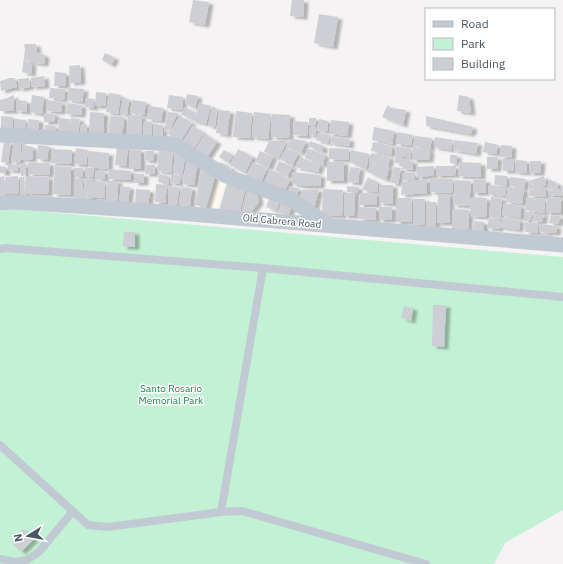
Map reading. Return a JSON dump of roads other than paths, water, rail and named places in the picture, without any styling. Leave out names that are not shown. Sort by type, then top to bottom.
[{"type":"street","points":[[0,135],[174,144],[226,176],[290,199],[329,225]]},
{"type":"street","name":"Old Cabrera Road","points":[[0,203],[14,202],[168,212],[563,245]]},
{"type":"lane","points":[[0,249],[5,248],[263,268],[563,297]]},
{"type":"lane","points":[[221,512],[263,268]]},
{"type":"lane","points":[[0,445],[88,525],[108,527],[221,512],[242,511],[426,564]]},
{"type":"lane","points":[[0,559],[14,562],[27,560],[39,552],[73,511]]},
{"type":"park label","name":"Santo Rosario Memorial Park","points":[[171,394]]}]
